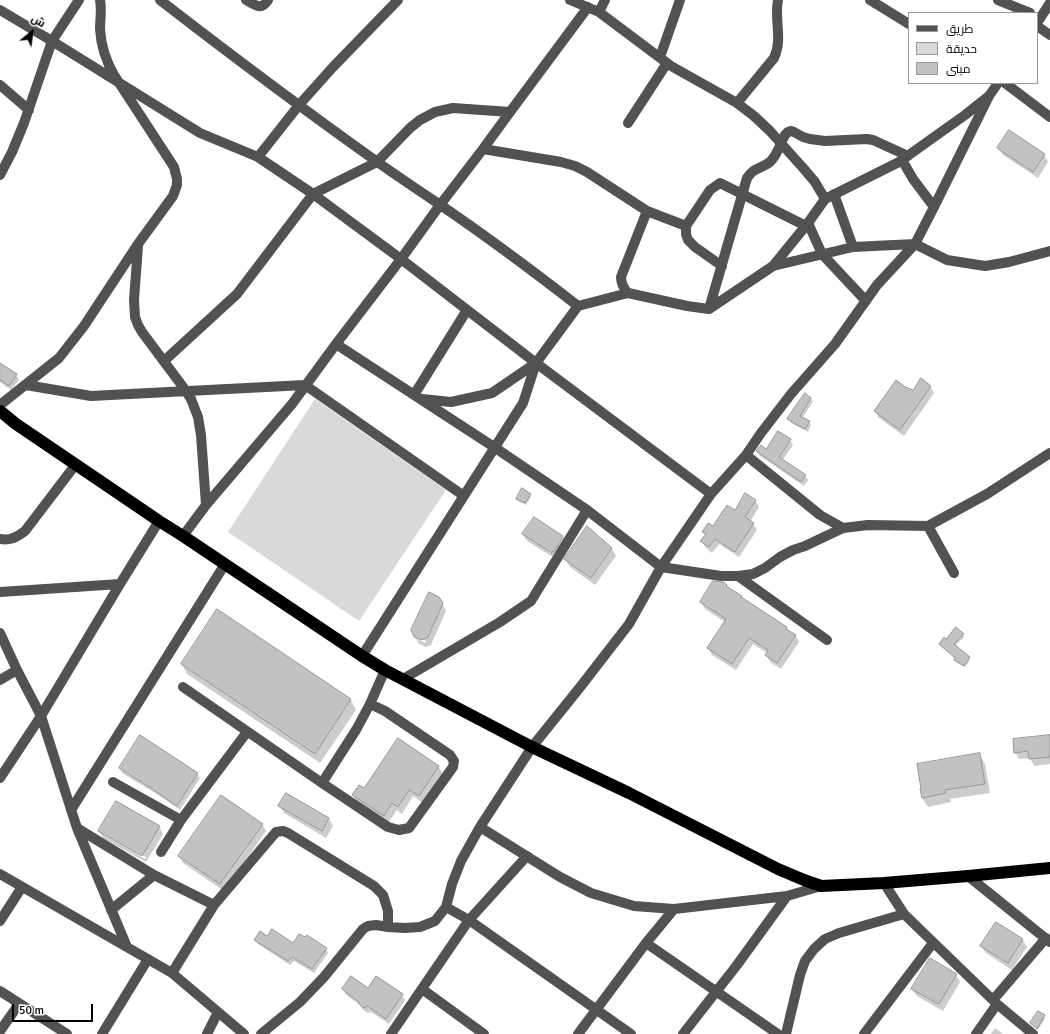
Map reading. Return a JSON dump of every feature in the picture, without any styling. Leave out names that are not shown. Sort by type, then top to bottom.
[{"type":"highway","points":[[0,411],[16,424],[160,521],[385,670],[532,747],[630,793],[778,869],[821,886],[884,883],[1050,868]]},
{"type":"street","points":[[0,175],[12,152],[29,110],[52,41],[79,0]]},
{"type":"street","points":[[0,405],[59,358],[84,326],[138,244],[173,196],[175,190],[177,179],[172,163],[109,66],[103,47],[100,27],[100,0]]},
{"type":"street","points":[[160,0],[233,57],[377,162],[440,204],[578,306]]},
{"type":"street","points":[[246,0],[260,7],[265,5],[268,0]]},
{"type":"street","points":[[258,157],[299,105],[333,67],[398,0]]},
{"type":"street","points":[[570,0],[599,12],[663,60],[737,103],[754,116],[770,131],[780,144],[829,197],[854,247]]},
{"type":"street","points":[[599,12],[605,0]]},
{"type":"street","points":[[628,123],[663,60],[680,0]]},
{"type":"street","points":[[737,103],[778,51],[779,36],[776,16],[778,0]]},
{"type":"street","points":[[870,0],[908,23]]},
{"type":"street","points":[[998,0],[1028,12]]},
{"type":"street","points":[[1050,3],[1038,21],[1050,35]]},
{"type":"street","points":[[183,536],[206,505],[306,385],[588,7]]},
{"type":"street","points":[[0,10],[200,133],[258,157],[313,194],[711,494]]},
{"type":"street","points":[[261,1034],[300,1002],[324,977],[363,929],[368,926],[376,925],[405,928],[420,927],[435,921],[446,907],[452,884],[461,861],[480,827],[532,747],[629,624],[661,567],[711,494],[746,455],[791,394],[835,344],[877,285],[915,244],[989,96],[997,84]]},
{"type":"street","points":[[1006,84],[1050,118]]},
{"type":"street","points":[[0,85],[29,110]]},
{"type":"street","points":[[362,656],[523,403],[536,363],[578,306],[628,293],[687,306],[709,309],[773,266],[829,197],[899,162],[989,96]]},
{"type":"street","points":[[164,362],[237,294],[313,194],[377,162],[410,128],[420,120],[435,112],[453,108],[510,112]]},
{"type":"street","points":[[709,309],[747,178],[754,170],[764,166],[773,159],[785,134],[788,132],[791,131],[803,137],[817,141],[873,140],[905,158],[913,179],[934,207]]},
{"type":"street","points":[[483,149],[561,162],[574,166],[587,172],[647,211],[686,226]]},
{"type":"street","points":[[722,266],[695,247],[688,240],[686,234],[686,226],[710,190],[720,183],[807,225],[822,254],[866,302]]},
{"type":"street","points":[[628,293],[621,283],[621,277],[647,211]]},
{"type":"street","points":[[138,244],[134,300],[136,316],[142,332],[186,391],[195,408],[200,426],[206,505]]},
{"type":"street","points":[[773,266],[854,247],[915,244],[947,260],[985,266],[1009,262],[1050,251]]},
{"type":"street","points":[[417,397],[467,310]]},
{"type":"street","points":[[336,344],[494,447],[587,510],[661,567],[722,576],[753,574],[765,568],[787,553],[843,528],[868,525],[928,526],[987,494],[1050,453]]},
{"type":"street","points":[[417,397],[451,402],[492,393],[536,363]]},
{"type":"street","points":[[26,385],[91,396],[306,385],[464,496]]},
{"type":"street","points":[[746,455],[820,515],[843,528]]},
{"type":"street","points":[[0,539],[11,539],[19,536],[25,531],[76,464]]},
{"type":"street","points":[[403,679],[500,622],[531,601],[587,510]]},
{"type":"street","points":[[0,778],[41,716],[120,584],[160,521]]},
{"type":"street","points":[[928,526],[954,573]]},
{"type":"street","points":[[71,810],[225,564]]},
{"type":"street","points":[[738,576],[827,640]]},
{"type":"street","points":[[0,592],[120,584]]},
{"type":"street","points":[[0,633],[41,716],[77,828],[127,947]]},
{"type":"street","points":[[0,680],[17,670]]},
{"type":"street","points":[[322,783],[356,730],[370,704],[385,670]]},
{"type":"street","points":[[183,687],[322,783],[388,826],[399,830],[409,828],[453,767],[454,761],[450,755],[385,711],[370,704]]},
{"type":"street","points":[[161,852],[181,820],[247,732]]},
{"type":"street","points":[[113,782],[181,820]]},
{"type":"street","points":[[480,827],[560,877],[591,893],[634,906],[674,909],[787,896],[821,886]]},
{"type":"street","points":[[77,828],[154,875],[214,905]]},
{"type":"street","points":[[172,973],[214,905],[276,832],[283,830],[374,886],[383,895],[388,910],[388,927]]},
{"type":"street","points":[[391,1034],[469,920],[527,856]]},
{"type":"street","points":[[0,874],[172,973],[244,1034]]},
{"type":"street","points":[[111,910],[154,875]]},
{"type":"street","points":[[968,876],[1048,940],[995,1002],[976,1034]]},
{"type":"street","points":[[884,883],[904,914],[995,1002],[1033,1034]]},
{"type":"street","points":[[0,921],[22,887]]},
{"type":"street","points":[[683,1034],[737,965],[787,896]]},
{"type":"street","points":[[446,907],[469,920],[631,1034]]},
{"type":"street","points":[[578,1034],[646,943],[674,909]]},
{"type":"street","points":[[786,1034],[800,974],[805,961],[814,949],[825,939],[839,933],[904,914]]},
{"type":"street","points":[[864,1034],[933,942]]},
{"type":"street","points":[[646,943],[778,1034]]},
{"type":"street","points":[[102,1034],[148,959]]},
{"type":"street","points":[[422,989],[484,1034]]},
{"type":"street","points":[[0,991],[67,1034]]},
{"type":"street","points":[[0,1031],[20,1004]]},
{"type":"street","points":[[207,1034],[218,1012]]},
{"type":"green space","points":[[315,399],[446,490],[359,621],[228,532]]},
{"type":"building","points":[[1009,130],[1045,154],[1033,172],[997,148]]},
{"type":"building","points":[[0,363],[17,374],[9,386],[0,380]]},
{"type":"building","points":[[921,378],[931,386],[900,430],[874,411],[896,380],[905,387],[913,390]]},
{"type":"building","points":[[805,393],[811,398],[800,416],[810,421],[805,429],[787,419]]},
{"type":"building","points":[[778,431],[791,439],[779,457],[806,475],[801,482],[756,451],[761,445],[766,449]]},
{"type":"building","points":[[522,488],[531,494],[525,503],[516,499]]},
{"type":"building","points":[[745,493],[756,500],[745,517],[754,523],[735,552],[715,539],[709,547],[700,541],[706,534],[702,532],[708,523],[713,526],[727,505],[735,510]]},
{"type":"building","points":[[534,517],[563,536],[554,552],[553,551],[552,553],[522,534]]},
{"type":"building","points":[[587,526],[612,548],[591,578],[564,559]]},
{"type":"building","points":[[713,581],[723,582],[727,585],[726,586],[742,596],[741,597],[787,627],[786,629],[796,635],[777,663],[765,655],[768,650],[749,638],[732,664],[707,648],[726,619],[700,602]]},
{"type":"building","points":[[429,592],[439,597],[443,603],[428,637],[421,640],[414,637],[411,630]]},
{"type":"building","points":[[217,609],[351,699],[315,754],[181,664]]},
{"type":"building","points":[[956,627],[964,634],[954,644],[970,657],[964,666],[954,660],[955,658],[939,644],[944,637],[946,639]]},
{"type":"building","points":[[140,735],[198,773],[177,806],[119,768]]},
{"type":"building","points":[[1050,735],[1050,757],[1029,759],[1028,751],[1014,753],[1013,739]]},
{"type":"building","points":[[398,738],[439,766],[419,796],[409,790],[398,807],[392,803],[384,816],[352,795],[359,785],[364,788]]},
{"type":"building","points":[[980,753],[985,784],[945,790],[946,793],[922,798],[917,764]]},
{"type":"building","points":[[286,793],[329,818],[322,831],[278,806]]},
{"type":"building","points":[[221,795],[263,824],[220,884],[178,856]]},
{"type":"building","points":[[116,801],[160,826],[142,856],[98,831]]},
{"type":"building","points":[[996,922],[1023,939],[1008,963],[980,946]]},
{"type":"building","points":[[272,929],[293,943],[299,934],[305,937],[307,935],[327,948],[312,969],[292,957],[288,961],[254,940],[260,931],[267,936]]},
{"type":"building","points":[[930,958],[957,974],[939,1004],[911,989]]},
{"type":"building","points":[[351,976],[368,988],[376,976],[403,994],[386,1019],[367,1006],[364,1008],[358,1003],[359,1002],[342,989]]},
{"type":"building","points":[[1038,1011],[1045,1015],[1037,1029],[1030,1023]]}]
